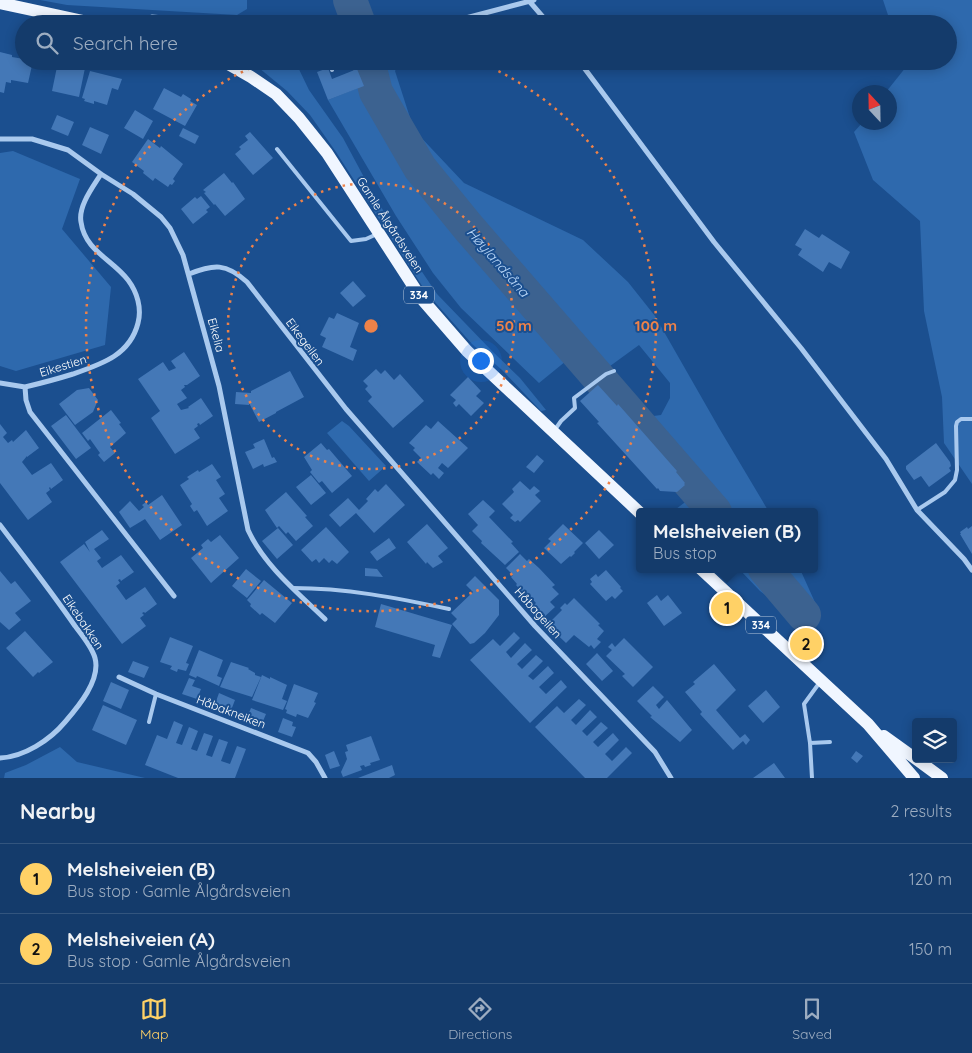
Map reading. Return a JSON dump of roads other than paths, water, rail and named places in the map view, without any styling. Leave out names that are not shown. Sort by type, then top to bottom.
[{"type":"main road","points":[[0,3],[55,15]]},
{"type":"main road","name":"Gamle Ålgårdsveien","points":[[239,70],[276,94],[299,118],[327,153],[421,298],[467,351],[636,509]]},
{"type":"main road","name":"334","points":[[705,573],[868,724],[914,778]]},
{"type":"main road","name":"334","points":[[868,724],[912,756]]},
{"type":"main road","name":"334","points":[[921,763],[942,778]]},
{"type":"street","points":[[478,15],[532,1],[542,15]]},
{"type":"street","points":[[586,70],[714,242],[801,348],[886,459],[917,510],[964,559],[972,570]]},
{"type":"street","name":"Eikelia","points":[[0,139],[32,139],[68,150],[133,194],[161,217],[177,240],[189,274],[219,386],[248,530],[254,544],[293,588],[325,619]]},
{"type":"street","name":"Eikestien","points":[[101,174],[84,203],[80,220],[85,237],[97,252],[128,279],[138,296],[140,317],[136,332],[126,347],[113,358],[96,366],[25,387],[26,400],[30,412],[174,596]]},
{"type":"street","name":"Eikegeilen","points":[[189,274],[206,267],[217,266],[228,268],[242,278],[327,386],[390,461]]},
{"type":"street","points":[[0,383],[25,387]]},
{"type":"street","name":"Håbageilen","points":[[390,461],[535,626],[655,752],[671,778]]},
{"type":"street","name":"Eikebakken","points":[[0,525],[66,612],[96,659],[95,672],[86,697],[61,726],[38,746],[10,757],[0,758]]},
{"type":"street","name":"Håbakneiken","points":[[119,676],[156,694],[308,753],[316,762],[325,778]]},
{"type":"lane","points":[[277,149],[351,241],[366,239],[379,233]]},
{"type":"lane","points":[[553,432],[561,421],[575,408],[574,398],[606,374],[614,371]]},
{"type":"lane","points":[[917,510],[945,492],[952,485],[956,476],[957,422],[961,419],[972,420]]},
{"type":"lane","points":[[293,588],[353,591],[394,597],[448,609]]},
{"type":"lane","points":[[812,778],[810,743],[804,704],[821,680]]},
{"type":"lane","points":[[149,722],[156,694]]},
{"type":"lane","points":[[810,743],[830,742]]},
{"type":"waterway","name":"Høylandsåna","points":[[350,0],[356,15]]},
{"type":"waterway","name":"Høylandsåna","points":[[370,70],[376,92],[420,168],[468,227],[712,508]]},
{"type":"waterway","name":"Høylandsåna","points":[[768,573],[804,615]]},
{"type":"place","name":"Melsheiveien (B)","points":[[727,608]]},
{"type":"place","name":"Melsheiveien (A)","points":[[806,644]]}]
